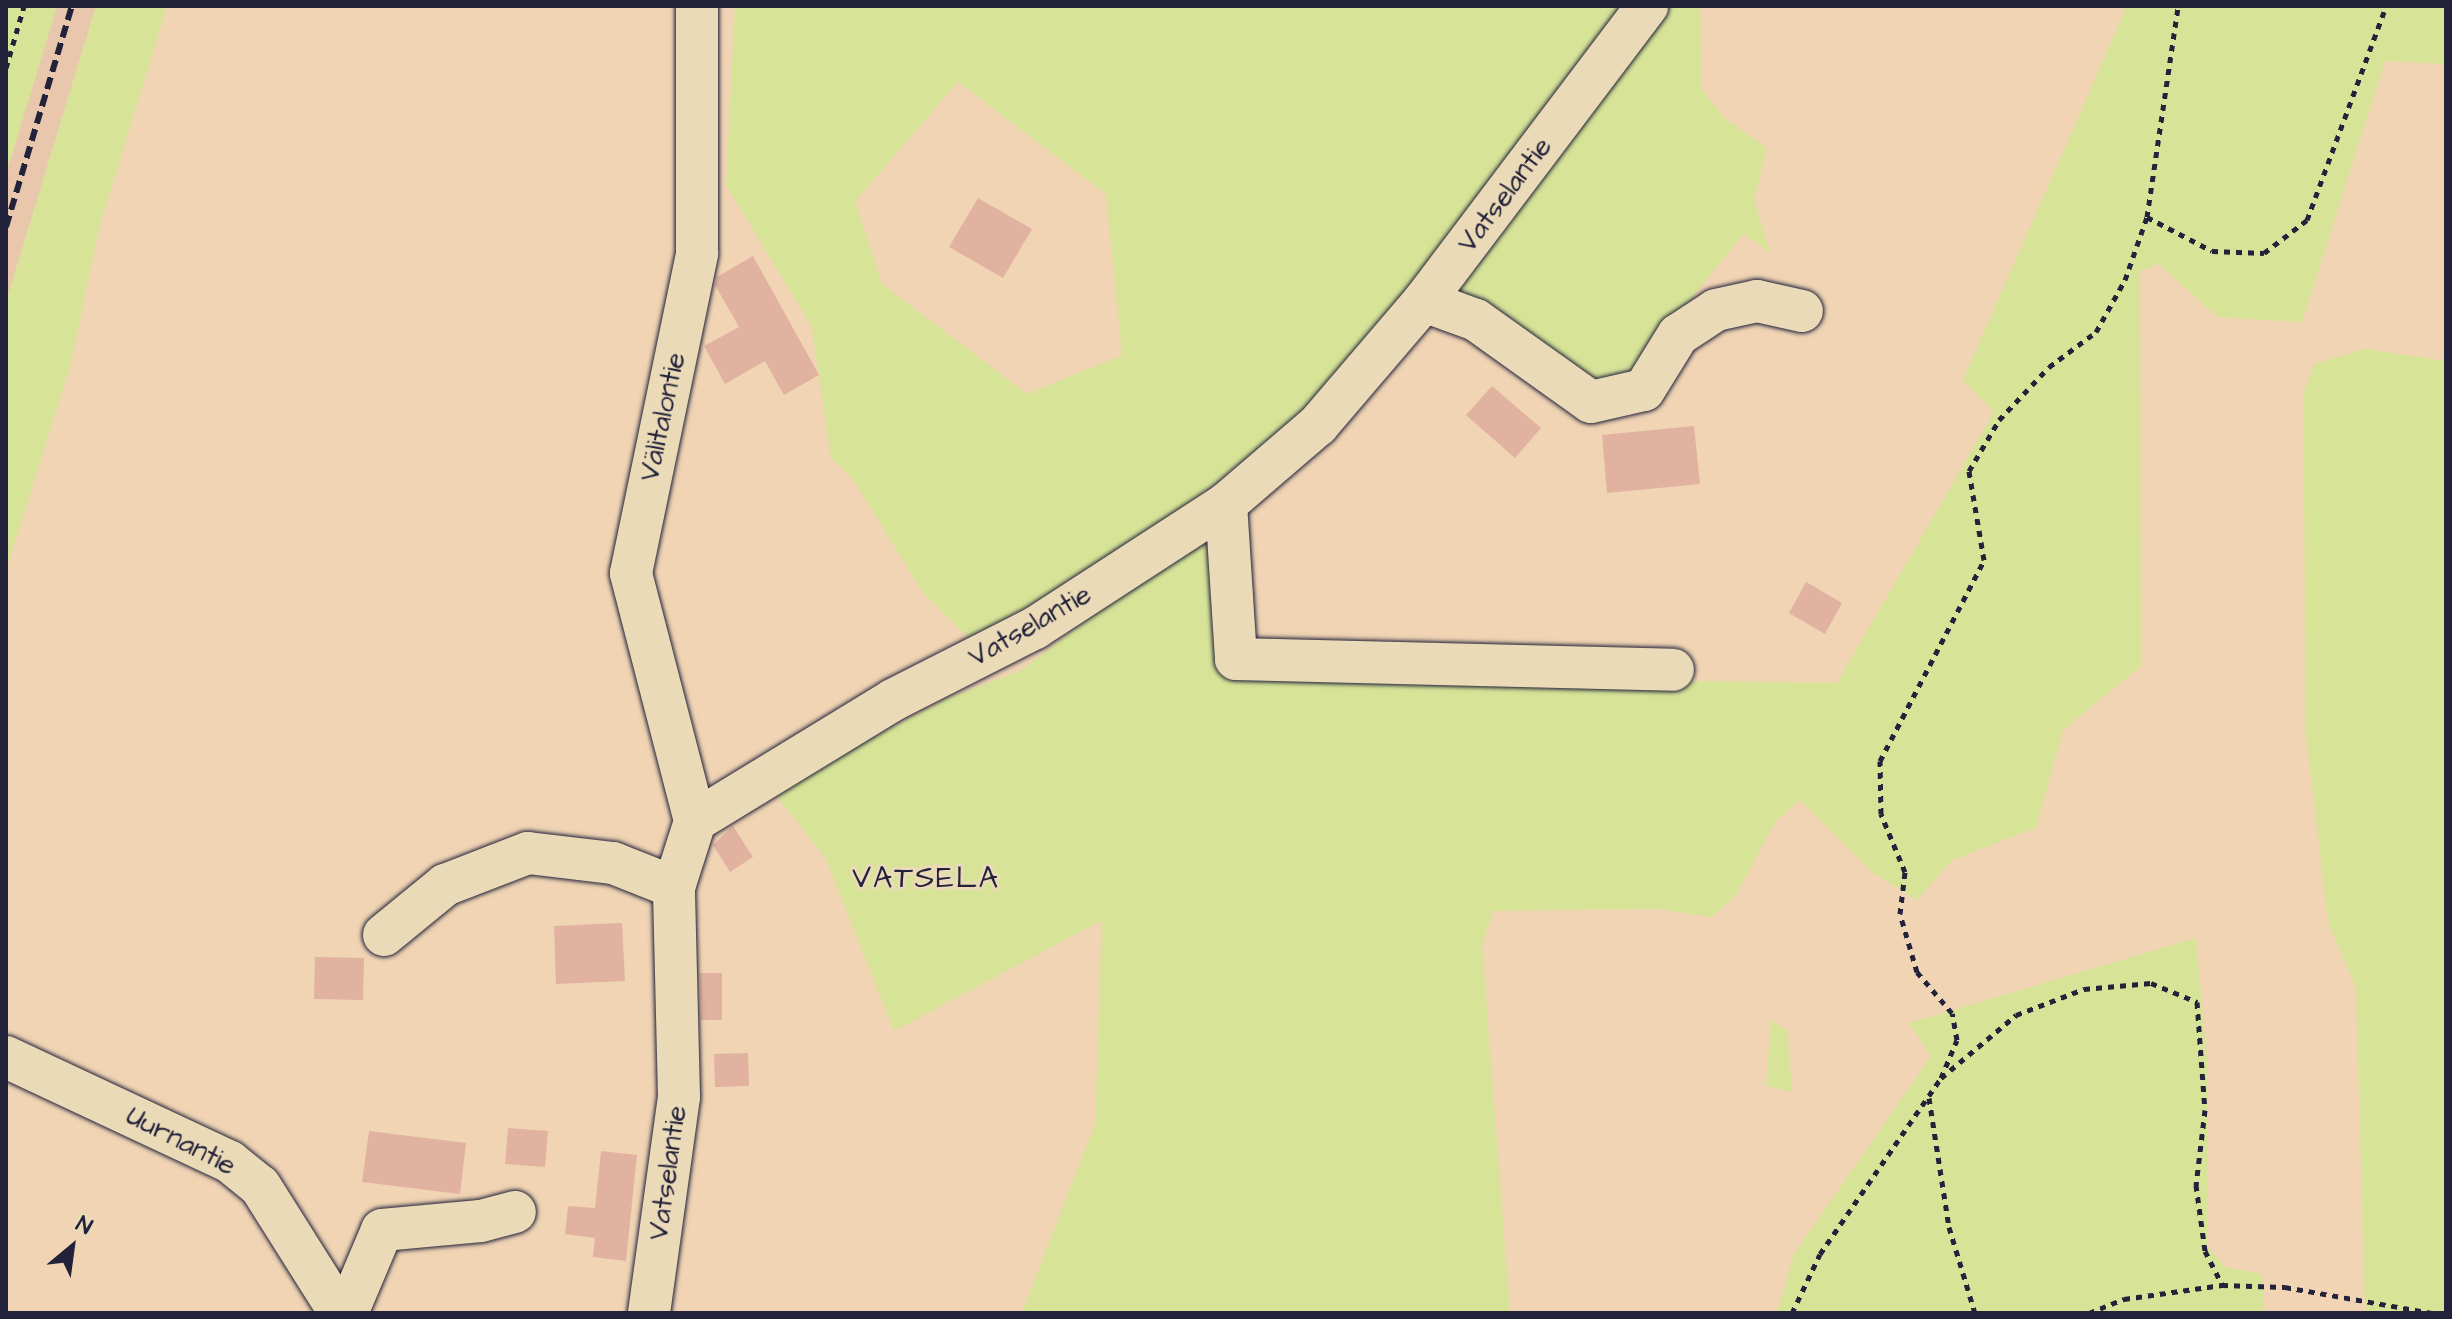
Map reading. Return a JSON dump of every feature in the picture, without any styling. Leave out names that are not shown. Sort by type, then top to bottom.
[{"type":"street","name":"Välitalontie","points":[[695,821],[631,573],[697,253],[697,6]]},
{"type":"street","name":"Vatselantie","points":[[649,1313],[679,1097],[674,887],[695,821],[893,700],[1035,628],[1226,504],[1318,425],[1424,301],[1647,6]]},
{"type":"street","points":[[1424,301],[1476,320],[1591,402],[1644,390],[1678,335],[1716,310],[1757,301],[1802,311]]},
{"type":"street","points":[[1226,504],[1236,659],[1673,670]]},
{"type":"street","points":[[384,935],[445,885],[528,853],[613,863],[674,887]]},
{"type":"street","name":"Uurnantie","points":[[6,1057],[230,1162],[260,1186],[340,1313]]},
{"type":"street","points":[[347,1313],[382,1230],[481,1221],[515,1212]]},
{"type":"path","points":[[6,68],[24,6]]},
{"type":"path","points":[[1792,1313],[1820,1254],[1929,1097],[1957,1040],[1952,1013],[1917,972],[1900,914],[1905,872],[1881,814],[1880,761],[1984,560],[1969,471],[1999,420],[2049,367],[2096,332],[2125,280],[2147,217],[2178,6]]},
{"type":"path","points":[[2147,217],[2212,251],[2264,253],[2307,220],[2386,6]]},
{"type":"path","points":[[1941,1078],[2016,1015],[2084,989],[2151,983],[2197,1002],[2205,1110],[2196,1185],[2205,1251],[2222,1285]]},
{"type":"path","points":[[1929,1097],[1949,1227],[1975,1313]]},
{"type":"path","points":[[2089,1313],[2124,1299],[2222,1285],[2285,1287],[2432,1313]]},
{"type":"shaded area","points":[[57,6],[96,6],[6,302],[6,174]]},
{"type":"green space","points":[[6,6],[57,6],[6,174]]},
{"type":"green space","points":[[96,6],[167,6],[100,225],[70,366],[6,571],[6,302]]},
{"type":"green space","points":[[735,6],[1628,6],[1366,342],[1302,413],[1142,542],[970,639],[923,593],[853,479],[831,458],[812,327],[726,185]],"holes":[[[958,82],[1106,194],[1122,355],[1027,394],[882,284],[855,201]]]},
{"type":"green space","points":[[1659,6],[1700,6],[1702,89],[1723,117],[1767,148],[1754,200],[1770,252],[1743,234],[1633,371],[1592,380],[1447,288]]},
{"type":"green space","points":[[2127,6],[2446,6],[2446,64],[2385,61],[2302,322],[2217,317],[2159,264],[2140,271],[2141,666],[2063,730],[2036,828],[1952,860],[1917,900],[1873,873],[1800,800],[1775,822],[1736,895],[1712,917],[1656,909],[1493,911],[1482,944],[1510,1313],[1022,1313],[1095,1124],[1102,920],[894,1031],[825,857],[772,790],[948,698],[1020,671],[1214,524],[1231,674],[1837,683],[1994,412],[1963,380]]},
{"type":"green space","points":[[2365,349],[2446,361],[2446,1313],[2365,1313],[2356,988],[2328,922],[2305,726],[2304,391],[2314,364]]},
{"type":"green space","points":[[2196,938],[2208,1072],[2207,1246],[2225,1267],[2262,1274],[2264,1313],[1777,1313],[1794,1254],[1931,1056],[1909,1023]]},
{"type":"green space","points":[[1771,1020],[1787,1030],[1792,1092],[1766,1086]]},
{"type":"building","points":[[978,198],[1032,229],[1003,278],[949,247]]},
{"type":"building","points":[[753,256],[819,375],[784,395],[765,361],[725,384],[704,346],[739,327],[715,285],[717,277]]},
{"type":"building","points":[[1492,386],[1541,428],[1515,458],[1466,415]]},
{"type":"building","points":[[1694,426],[1700,484],[1607,493],[1602,435]]},
{"type":"building","points":[[1806,582],[1842,603],[1825,634],[1789,613]]},
{"type":"building","points":[[733,826],[753,857],[730,872],[713,845]]},
{"type":"building","points":[[622,923],[625,981],[556,984],[554,926]]},
{"type":"building","points":[[315,957],[364,958],[363,1000],[314,999]]},
{"type":"building","points":[[700,973],[722,973],[722,1020],[701,1020]]},
{"type":"building","points":[[748,1053],[749,1086],[715,1087],[714,1054]]},
{"type":"building","points":[[508,1128],[548,1131],[545,1167],[505,1164]]},
{"type":"building","points":[[369,1131],[466,1143],[460,1194],[362,1182]]},
{"type":"building","points":[[601,1151],[637,1155],[626,1261],[593,1257],[595,1238],[565,1234],[568,1206],[595,1208]]},
{"type":"railway","points":[[6,227],[72,6]]},
{"type":"district","name":"VATSELA","points":[[926,878]]}]
